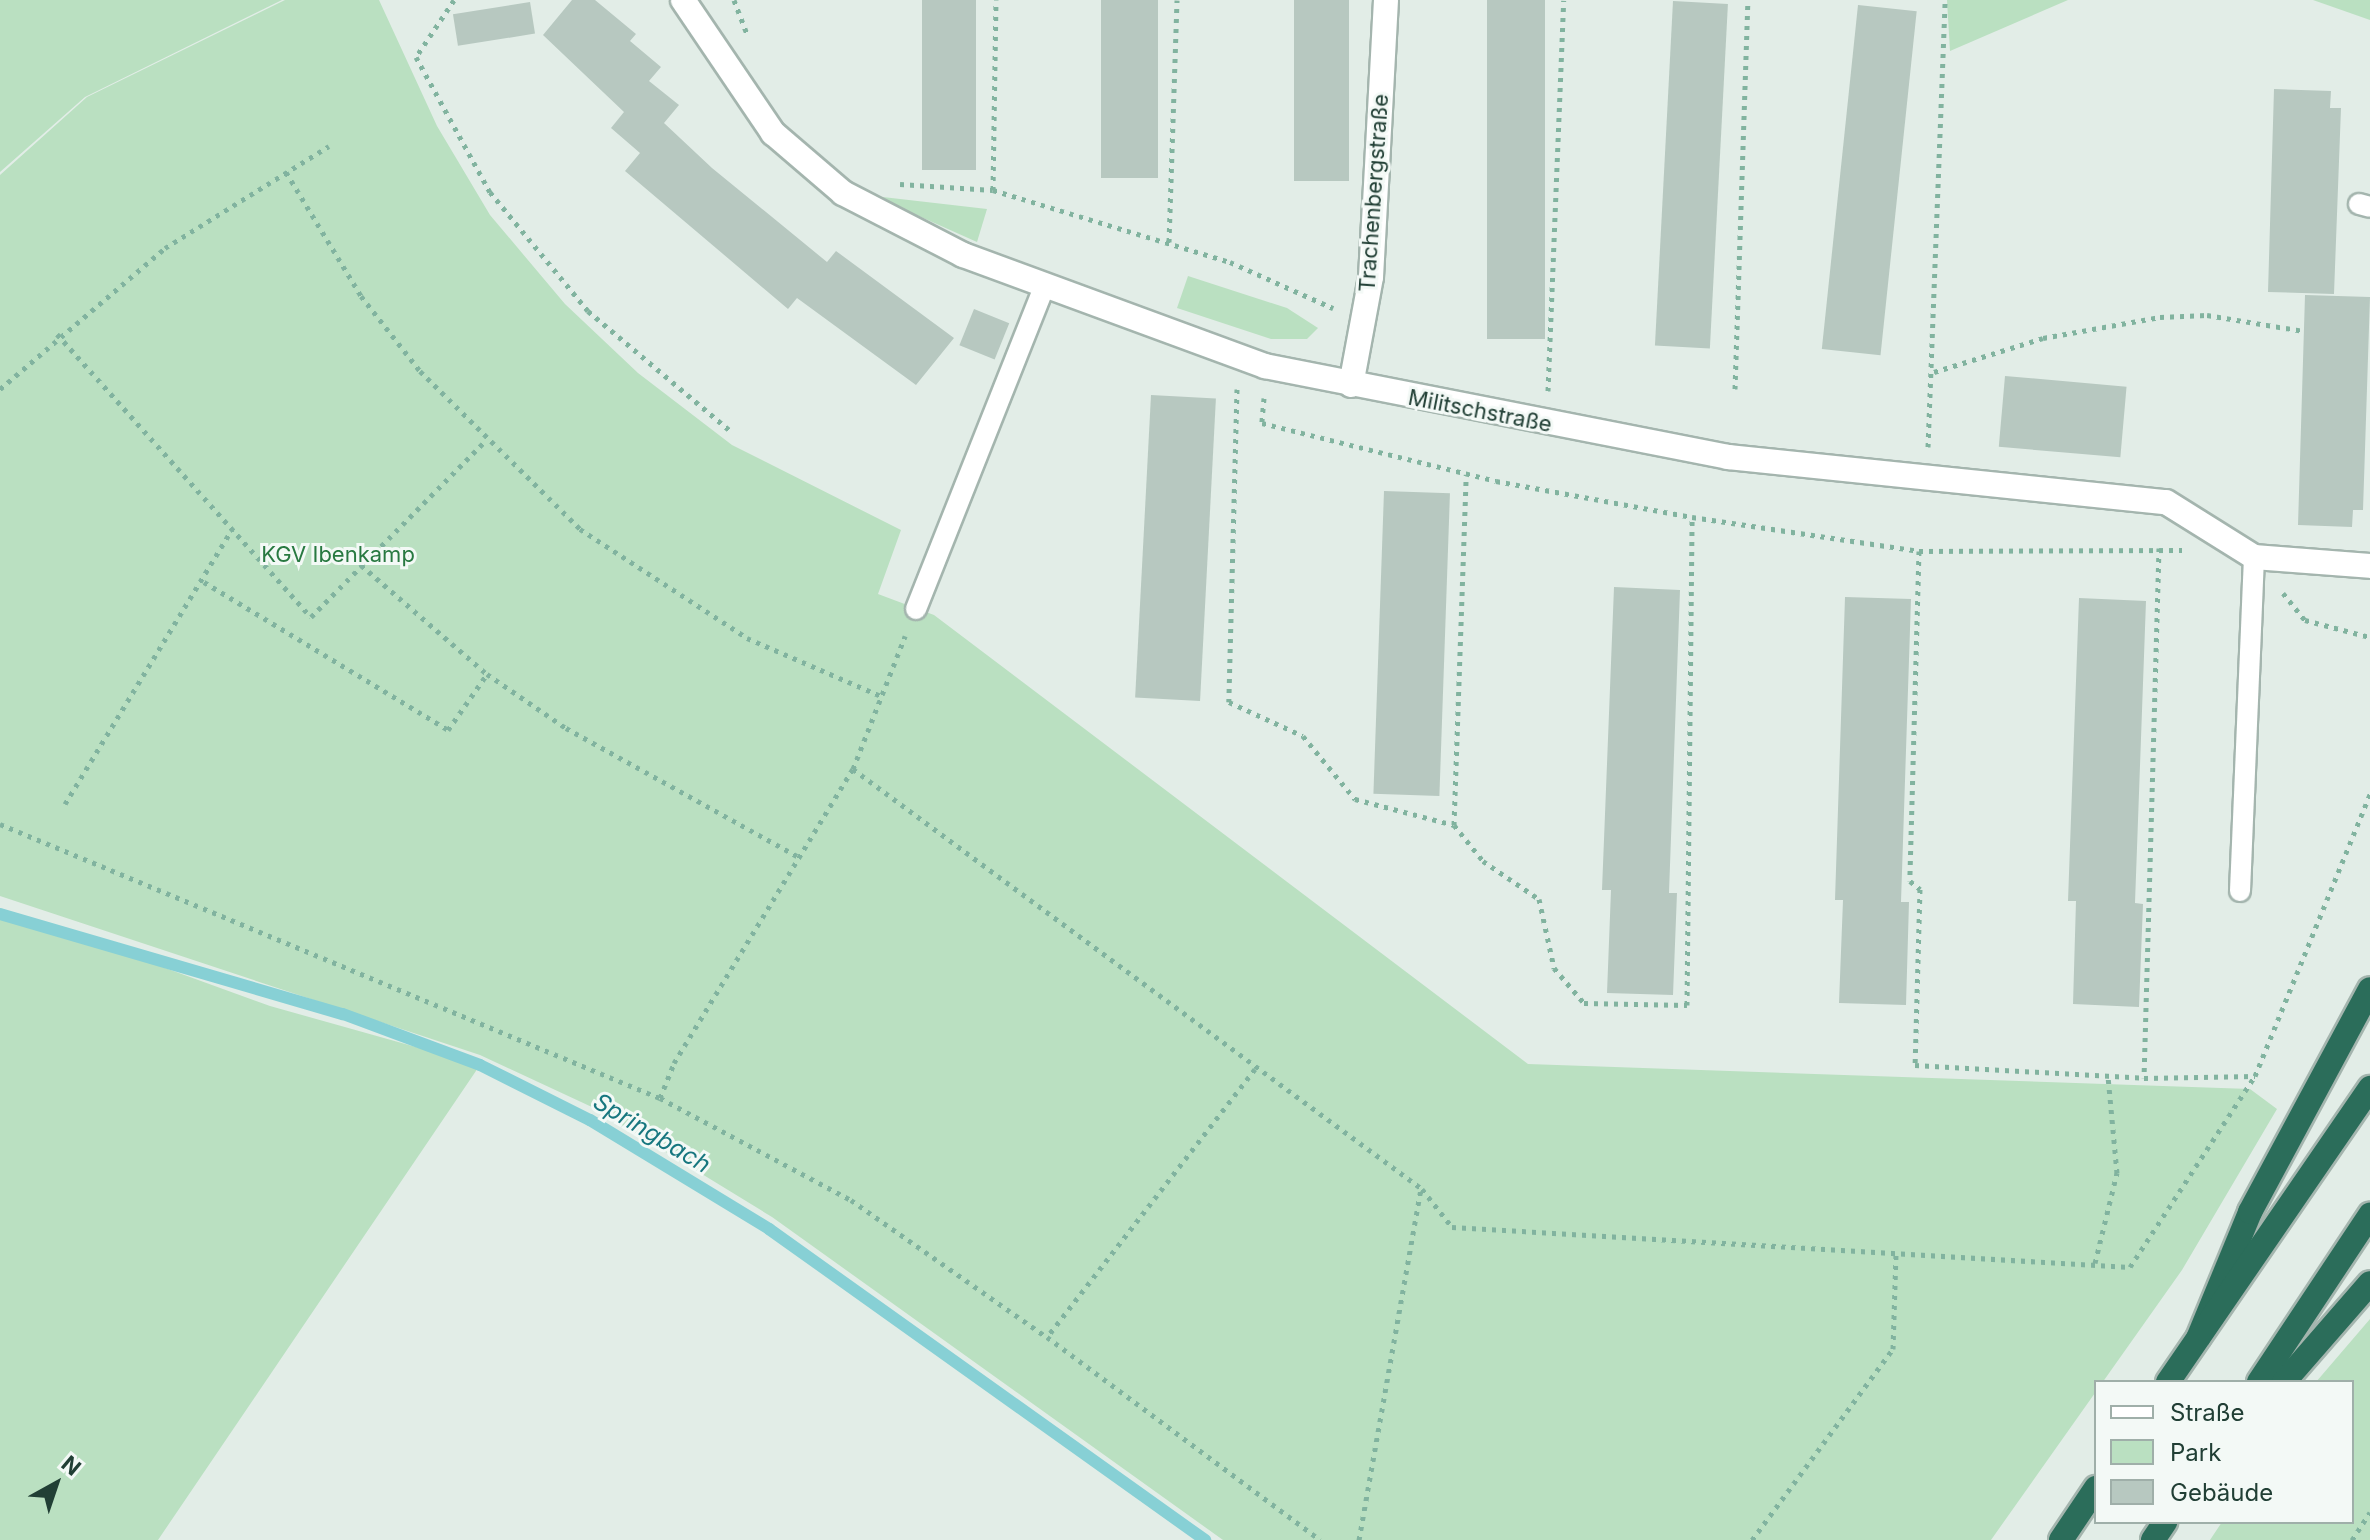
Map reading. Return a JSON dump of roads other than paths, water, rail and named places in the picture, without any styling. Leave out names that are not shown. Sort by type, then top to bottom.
[{"type":"highway","points":[[2199,1336],[2250,1212],[2370,989]]},
{"type":"highway","points":[[2169,1380],[2370,1088]]},
{"type":"highway","points":[[2260,1380],[2370,1215]]},
{"type":"highway","points":[[2286,1380],[2370,1283]]},
{"type":"highway","points":[[2061,1540],[2094,1491]]},
{"type":"street","name":"Trachenbergstraße","points":[[1351,385],[1363,323],[1386,0]]},
{"type":"street","name":"Militschstraße","points":[[692,4],[747,102],[817,175],[878,213],[1044,287],[1265,366],[1546,424],[1728,457],[2166,502],[2254,557],[2370,566]]},
{"type":"lane","points":[[916,609],[1044,287]]},
{"type":"lane","points":[[2240,891],[2254,557]]},
{"type":"waterway","name":"Springbach","points":[[0,914],[343,1014],[480,1065],[590,1120],[769,1229],[1205,1540]]},
{"type":"park label","name":"KGV Ibenkamp","points":[[338,555]]}]
